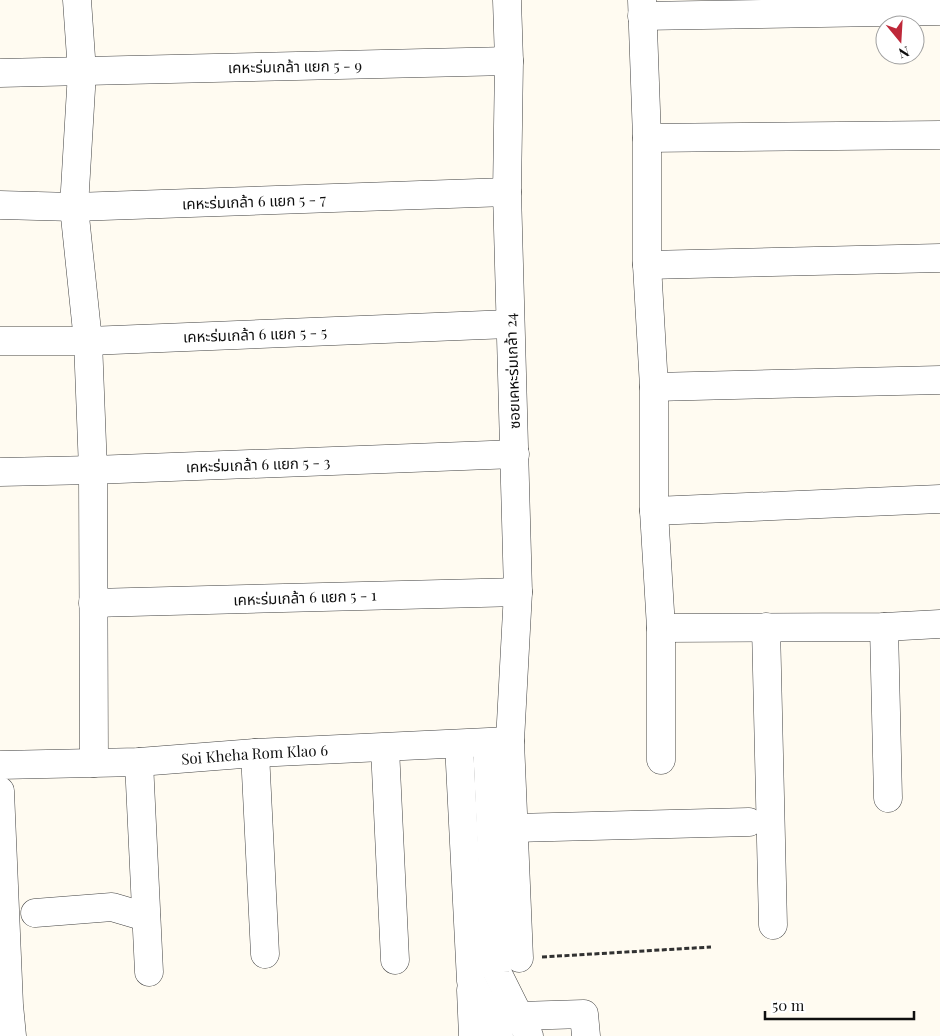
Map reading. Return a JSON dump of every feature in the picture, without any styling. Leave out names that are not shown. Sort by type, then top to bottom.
[{"type":"street","points":[[77,0],[82,72],[74,207],[88,342],[93,470],[94,763]]},
{"type":"street","name":"ซอยเคหะร่มเกล้า 24","points":[[499,742],[518,592],[507,192],[509,61],[507,0]]},
{"type":"street","points":[[661,760],[661,628],[654,511],[654,387],[646,265],[647,138],[642,8],[940,11]]},
{"type":"street","name":"เคหะร่มเกล้า แยก 5 - 9","points":[[0,73],[509,61]]},
{"type":"street","points":[[647,138],[940,135]]},
{"type":"street","name":"เคหะร่มเกล้า 6 แยก 5 - 7","points":[[0,205],[74,207],[507,192]]},
{"type":"street","points":[[646,265],[940,258]]},
{"type":"street","name":"เคหะร่มเกล้า 6 แยก 5 - 5","points":[[0,340],[88,342],[510,324]]},
{"type":"street","points":[[654,387],[940,380]]},
{"type":"street","name":"เคหะร่มเกล้า 6 แยก 5 - 3","points":[[0,472],[515,454]]},
{"type":"street","points":[[654,511],[940,499]]},
{"type":"street","name":"เคหะร่มเกล้า 6 แยก 5 - 1","points":[[93,603],[518,592]]},
{"type":"street","points":[[661,628],[884,627],[940,624]]},
{"type":"street","points":[[766,627],[773,925]]},
{"type":"street","points":[[884,627],[888,798]]},
{"type":"street","points":[[499,742],[514,828],[519,958]]},
{"type":"street","points":[[499,742],[497,972],[519,1015]]},
{"type":"street","name":"Soi Kheha Rom Klao 6","points":[[0,765],[139,762],[255,753],[499,742]]},
{"type":"street","points":[[459,744],[473,1036]]},
{"type":"street","points":[[385,748],[395,960]]},
{"type":"street","points":[[255,753],[266,954]]},
{"type":"street","points":[[139,762],[149,972]]},
{"type":"street","points":[[0,791],[12,1036]]},
{"type":"street","points":[[514,828],[749,822]]},
{"type":"street","points":[[35,914],[112,907],[146,917]]},
{"type":"street","points":[[471,981],[499,1036]]},
{"type":"street","points":[[485,1008],[519,1015],[584,1014],[586,1036]]},
{"type":"path","points":[[519,958],[711,946]]}]
